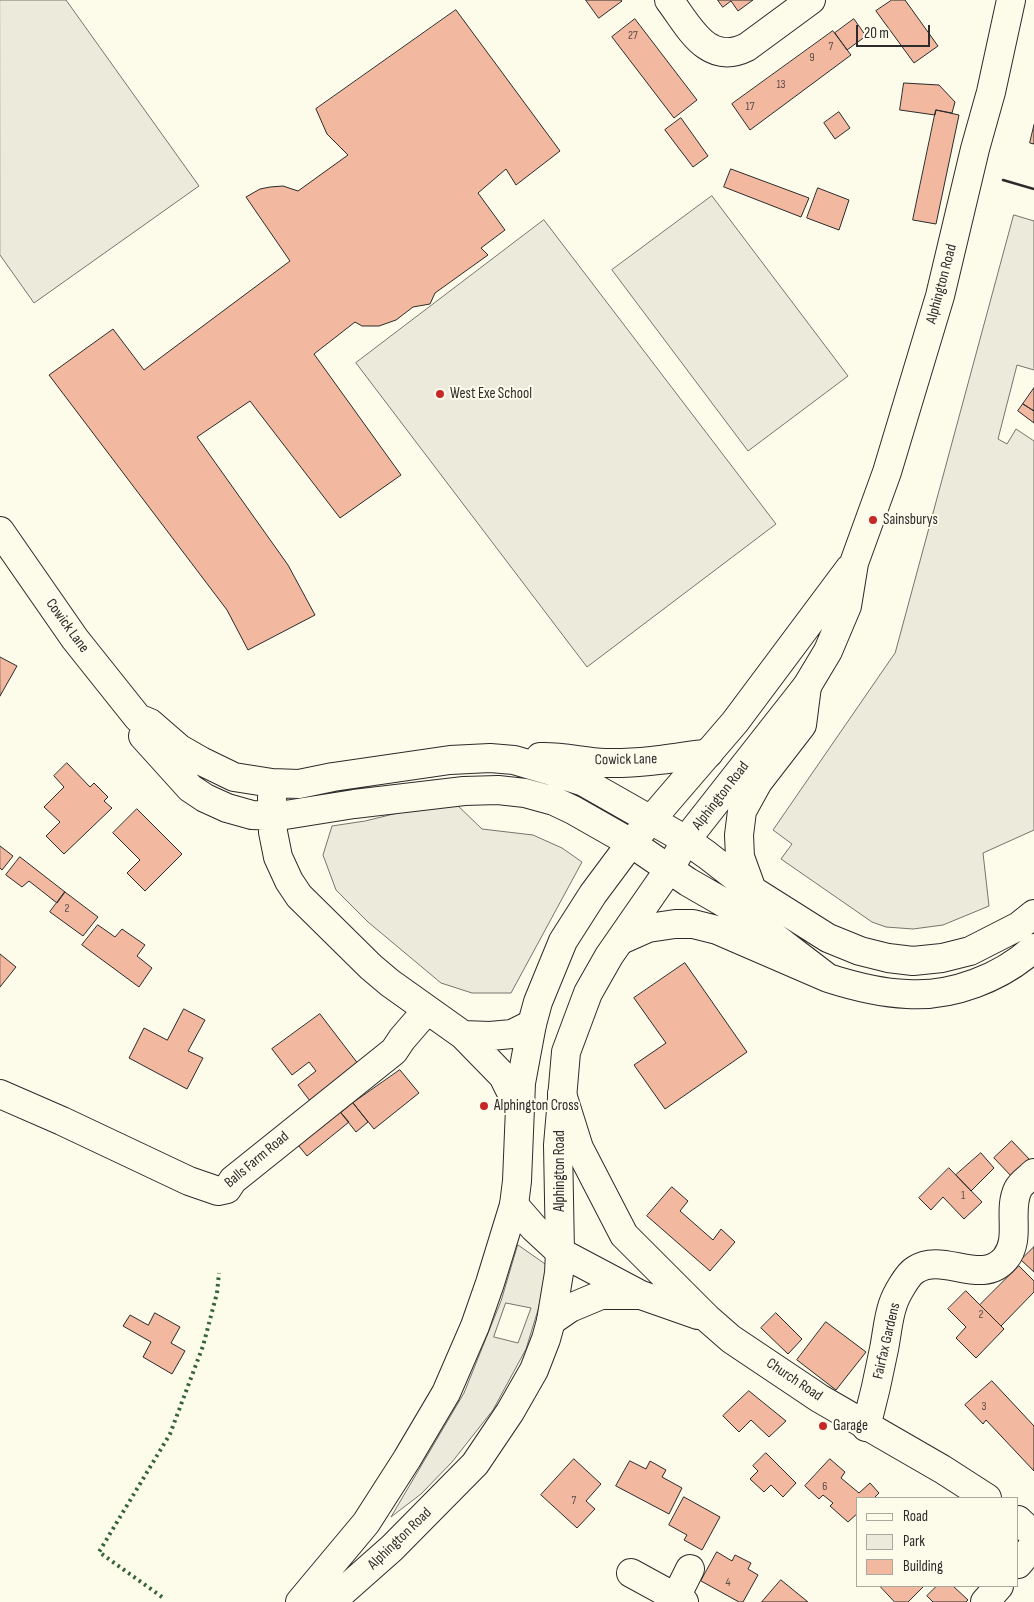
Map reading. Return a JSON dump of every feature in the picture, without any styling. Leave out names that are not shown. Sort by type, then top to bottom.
[{"type":"main road","points":[[668,0],[703,45],[712,50],[728,53],[737,52],[746,47],[812,0]]},
{"type":"main road","name":"Alphington Road","points":[[331,1602],[392,1548],[475,1464],[510,1412],[534,1370],[551,1321],[559,1273],[558,1145],[566,1052],[588,993],[609,956],[670,868],[686,840],[807,686],[828,651],[847,606],[854,562],[887,472],[940,296],[975,149],[991,92],[1011,0]]},
{"type":"main road","name":"Cowick Lane","points":[[1,536],[75,639],[138,718]]},
{"type":"main road","name":"Alphington Road","points":[[300,1602],[366,1524],[446,1393],[475,1326],[514,1206],[517,1180],[519,1108],[532,1024],[538,1002],[564,941],[593,894],[631,843],[736,722],[854,562]]},
{"type":"main road","points":[[752,890],[740,857],[739,835],[742,811],[758,782],[802,725],[807,686]]},
{"type":"main road","points":[[828,978],[747,916],[688,882],[631,843],[554,801],[526,793],[498,790],[454,792],[354,804],[279,816],[252,815],[227,808],[205,798],[190,788],[136,728],[138,718],[150,723],[180,749],[201,761],[234,777],[272,784],[299,784],[333,777],[450,760],[490,758],[514,760],[548,770],[584,782],[686,840],[752,890],[828,938],[860,951],[888,958],[913,961],[942,958],[970,951],[1019,926],[1034,914]]},
{"type":"main road","name":"Cowick Lane","points":[[514,760],[542,756],[605,763],[676,758],[709,753]]},
{"type":"main road","points":[[272,784],[273,832],[278,857],[299,896],[370,967],[464,1035],[503,1076],[519,1108]]},
{"type":"main road","points":[[621,940],[648,928],[675,924],[693,924],[716,930],[828,978],[908,995],[938,993],[963,987],[991,976],[1020,961],[1034,948]]},
{"type":"main road","name":"Balls Farm Road","points":[[0,1094],[62,1121],[172,1174],[218,1191],[227,1189],[233,1180],[394,1051],[427,1010]]},
{"type":"main road","points":[[464,1035],[490,1036],[512,1034],[532,1024]]},
{"type":"main road","name":"Church Road","points":[[562,1092],[579,1148],[624,1234],[707,1318],[732,1339],[819,1398],[866,1427],[942,1469],[985,1497]]},
{"type":"main road","name":"Fairfax Gardens","points":[[866,1427],[877,1386],[893,1304],[902,1286],[914,1270],[926,1265],[944,1264],[983,1270],[994,1267],[1005,1258],[1013,1240],[1013,1206],[1018,1188],[1034,1173]]},
{"type":"main road","name":"Church Road","points":[[514,1206],[560,1252],[641,1295],[707,1318]]},
{"type":"main road","points":[[551,1321],[570,1308],[601,1295],[641,1295]]},
{"type":"main road","points":[[1019,1521],[1034,1535]]},
{"type":"main road","points":[[1019,1563],[1034,1545]]},
{"type":"main road","points":[[631,1573],[680,1599],[690,1569]]},
{"type":"main road","points":[[985,1602],[998,1587]]},
{"type":"green space","points":[[0,0],[66,0],[199,186],[34,303],[0,255]]},
{"type":"green space","points":[[712,196],[848,376],[748,451],[612,270]]},
{"type":"green space","points":[[544,220],[776,524],[587,667],[356,363]]},
{"type":"green space","points":[[452,800],[482,829],[533,835],[562,848],[582,862],[511,993],[472,993],[441,983],[368,922],[336,890],[323,855],[332,826],[365,821]]},
{"type":"green space","points":[[518,1245],[548,1266],[538,1310],[526,1349],[493,1410],[452,1462],[421,1494],[391,1517],[464,1393],[501,1301]],"holes":[[[506,1303],[531,1308],[518,1343],[494,1337]]]},
{"type":"shaded area","points":[[1014,215],[1034,221],[1034,370],[1017,365],[998,439],[1007,444],[1016,429],[1034,441],[1034,830],[983,853],[989,906],[943,925],[913,929],[886,927],[872,922],[781,859],[792,844],[773,830],[895,653]]},
{"type":"building","points":[[586,0],[621,0],[622,1],[599,18]]},
{"type":"building","points":[[718,0],[753,0],[738,11],[731,1],[723,7]]},
{"type":"building","points":[[892,0],[905,0],[938,46],[914,63],[876,11]]},
{"type":"building","points":[[456,10],[560,151],[516,185],[506,169],[478,193],[505,230],[481,248],[488,255],[435,293],[430,304],[413,307],[396,320],[379,326],[362,326],[355,322],[314,354],[401,475],[340,518],[250,401],[197,437],[288,565],[315,615],[248,650],[227,610],[49,375],[113,329],[144,370],[290,261],[246,197],[260,189],[270,187],[283,186],[298,191],[348,155],[327,134],[316,109]]},
{"type":"building","points":[[635,19],[697,100],[674,118],[612,37]]},
{"type":"building","points":[[854,19],[866,36],[847,50],[835,33]]},
{"type":"building","points":[[833,31],[851,55],[750,130],[732,104]]},
{"type":"building","points":[[904,83],[939,85],[955,102],[952,113],[936,110],[935,115],[900,110]]},
{"type":"building","points":[[936,110],[959,115],[936,224],[913,220]]},
{"type":"building","points":[[839,112],[850,128],[835,139],[824,123]]},
{"type":"building","points":[[681,118],[708,156],[693,167],[665,130]]},
{"type":"building","points":[[1034,125],[1034,144],[1030,143]]},
{"type":"building","points":[[731,169],[809,198],[801,217],[724,187]]},
{"type":"building","points":[[818,188],[849,200],[839,230],[807,218]]},
{"type":"building","points":[[1034,388],[1034,411],[1023,404]]},
{"type":"building","points":[[1023,404],[1034,411],[1034,423],[1018,411]]},
{"type":"building","points":[[0,657],[17,666],[0,696]]},
{"type":"building","points":[[67,763],[90,787],[94,783],[108,797],[104,801],[112,808],[64,854],[46,836],[60,822],[44,807],[64,787],[54,776]]},
{"type":"building","points":[[137,809],[182,854],[145,891],[127,873],[140,860],[113,833]]},
{"type":"building","points":[[0,846],[13,856],[2,870],[0,868]]},
{"type":"building","points":[[20,857],[65,892],[57,903],[29,881],[22,887],[6,875]]},
{"type":"building","points":[[65,892],[98,917],[83,936],[50,912]]},
{"type":"building","points":[[98,925],[115,937],[122,929],[145,945],[137,956],[152,968],[139,987],[82,945]]},
{"type":"building","points":[[0,954],[16,967],[0,987]]},
{"type":"building","points":[[685,963],[747,1052],[665,1109],[634,1065],[666,1043],[634,998]]},
{"type":"building","points":[[184,1009],[205,1020],[188,1051],[203,1058],[187,1089],[129,1058],[144,1028],[167,1040]]},
{"type":"building","points":[[320,1014],[362,1069],[313,1105],[298,1085],[316,1071],[309,1062],[292,1075],[272,1049]]},
{"type":"building","points":[[400,1070],[419,1093],[374,1129],[353,1103]]},
{"type":"building","points":[[353,1103],[368,1122],[356,1132],[341,1113]]},
{"type":"building","points":[[336,1107],[349,1122],[307,1156],[294,1140]]},
{"type":"building","points":[[1012,1141],[1031,1161],[1013,1178],[994,1158]]},
{"type":"building","points":[[981,1153],[994,1168],[971,1191],[956,1175]]},
{"type":"building","points":[[949,1168],[982,1202],[964,1219],[943,1197],[931,1210],[919,1198]]},
{"type":"building","points":[[672,1187],[688,1201],[680,1211],[713,1240],[721,1229],[735,1242],[710,1271],[647,1216]]},
{"type":"building","points":[[1034,1247],[1034,1272],[1021,1260]]},
{"type":"building","points":[[1019,1266],[1034,1281],[1034,1292],[1001,1326],[980,1305]]},
{"type":"building","points":[[966,1291],[1004,1329],[976,1358],[956,1338],[966,1327],[948,1309]]},
{"type":"building","points":[[155,1313],[180,1327],[171,1343],[185,1351],[172,1374],[143,1357],[151,1342],[123,1326],[130,1315],[148,1325]]},
{"type":"building","points":[[776,1313],[802,1339],[788,1354],[761,1328]]},
{"type":"building","points":[[826,1322],[866,1352],[836,1390],[797,1360]]},
{"type":"building","points":[[992,1381],[1034,1426],[1034,1471],[986,1420],[983,1424],[965,1405]]},
{"type":"building","points":[[749,1391],[786,1421],[769,1437],[751,1420],[739,1432],[723,1416]]},
{"type":"building","points":[[766,1453],[796,1483],[783,1497],[771,1485],[764,1492],[750,1479],[758,1471],[753,1466]]},
{"type":"building","points":[[574,1459],[601,1484],[586,1501],[595,1509],[577,1528],[541,1495]]},
{"type":"building","points":[[830,1459],[845,1472],[841,1478],[859,1493],[870,1483],[879,1493],[875,1497],[856,1497],[856,1515],[848,1522],[830,1506],[833,1503],[823,1495],[819,1499],[805,1486]]},
{"type":"building","points":[[630,1461],[646,1469],[650,1461],[666,1470],[662,1477],[682,1488],[669,1514],[616,1486]]},
{"type":"building","points":[[684,1497],[720,1517],[702,1550],[684,1540],[687,1535],[669,1525]]},
{"type":"building","points":[[717,1552],[732,1561],[735,1555],[751,1563],[748,1569],[758,1575],[743,1602],[739,1602],[701,1581]]},
{"type":"building","points":[[781,1580],[808,1602],[762,1602]]},
{"type":"building","points":[[881,1587],[923,1587],[908,1602],[895,1602]]},
{"type":"building","points":[[936,1587],[954,1587],[968,1600],[966,1602],[933,1602],[927,1596]]},
{"type":"hedge","points":[[162,1597],[99,1552],[170,1434],[203,1346],[217,1293],[219,1273]]},
{"type":"wall","points":[[1003,180],[1034,189]]},
{"type":"place","name":"West Exe School","points":[[440,394]]},
{"type":"place","name":"Sainsburys","points":[[873,520]]},
{"type":"place","name":"Alphington Cross","points":[[484,1106]]},
{"type":"place","name":"Garage","points":[[823,1426]]}]
